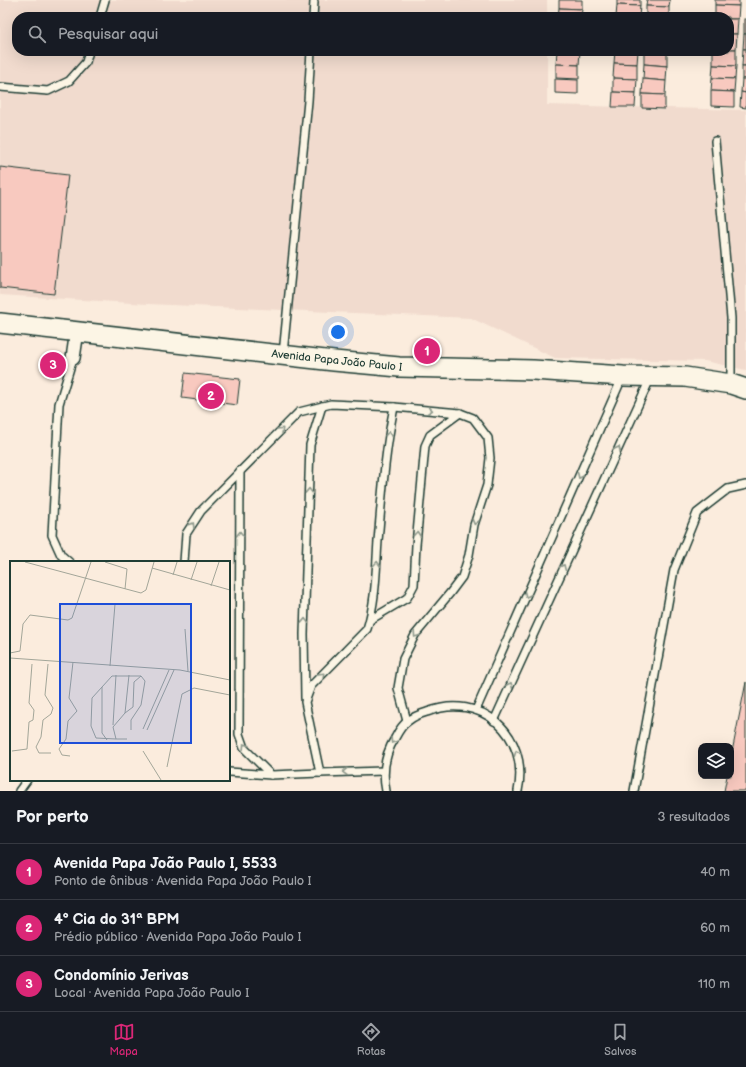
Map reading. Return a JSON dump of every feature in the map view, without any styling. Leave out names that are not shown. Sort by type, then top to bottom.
[{"type":"main road","name":"Avenida Papa João Paulo I","points":[[0,323],[399,367],[533,370],[623,376],[685,377],[739,386]]},
{"type":"street","points":[[73,358],[77,331]]},
{"type":"lane","points":[[101,12],[105,0]]},
{"type":"lane","points":[[313,12],[314,2]]},
{"type":"lane","points":[[0,87],[48,91],[69,81],[86,62],[88,56]]},
{"type":"lane","points":[[283,355],[307,109],[311,56]]},
{"type":"lane","points":[[716,141],[731,318],[739,386]]},
{"type":"lane","points":[[68,561],[61,555],[52,535],[59,404],[73,358]]},
{"type":"lane","points":[[476,710],[623,376]]},
{"type":"lane","points":[[494,721],[651,376]]},
{"type":"lane","points":[[184,561],[186,534],[201,511],[299,412],[331,404],[394,407],[460,413],[473,418],[488,438],[490,458],[487,485],[474,525],[469,554],[462,577],[415,635],[403,659],[398,688],[407,722]]},
{"type":"lane","points":[[320,773],[305,702],[304,634],[310,445],[322,406]]},
{"type":"lane","points":[[305,702],[311,686],[367,629],[370,620],[374,600],[383,478],[394,407]]},
{"type":"lane","points":[[370,620],[407,598],[414,585],[425,446],[430,435],[460,413]]},
{"type":"lane","points":[[240,471],[239,734],[244,748],[271,775]]},
{"type":"lane","points":[[634,791],[674,570],[697,513],[728,489],[746,485]]},
{"type":"lane","points":[[386,791],[384,771],[388,748],[407,722],[417,715],[438,707],[461,706],[476,710],[499,724],[512,740],[519,758],[521,779],[518,791]]},
{"type":"lane","points":[[230,772],[271,775],[384,771]]},
{"type":"lane","points":[[19,791],[26,781]]},
{"type":"shaded area","points":[[0,0],[547,0],[547,12],[12,12],[12,56],[547,56],[547,105],[746,110],[746,370],[705,361],[555,358],[471,318],[148,304],[0,295]]},
{"type":"building","points":[[559,0],[582,0],[582,9],[559,8]]},
{"type":"building","points":[[617,0],[640,0],[640,6],[617,5]]},
{"type":"building","points":[[647,0],[670,0],[669,7],[646,6]]},
{"type":"building","points":[[715,0],[739,0],[739,6],[715,5]]},
{"type":"building","points":[[617,5],[640,6],[639,12],[616,12]]},
{"type":"building","points":[[715,5],[739,6],[738,19],[734,19],[734,12],[715,12]]},
{"type":"building","points":[[646,6],[669,7],[669,12],[646,12]]},
{"type":"building","points":[[559,8],[582,9],[582,12],[559,12]]},
{"type":"building","points":[[734,19],[738,19],[737,34],[734,34]]},
{"type":"building","points":[[744,19],[746,19],[746,34],[744,34]]},
{"type":"building","points":[[734,34],[737,34],[736,49],[734,49]]},
{"type":"building","points":[[744,34],[746,34],[746,49],[743,49]]},
{"type":"building","points":[[734,49],[736,49],[736,66],[713,65],[713,56],[734,56]]},
{"type":"building","points":[[743,49],[746,49],[746,66],[742,66]]},
{"type":"building","points":[[557,56],[580,56],[579,65],[556,64]]},
{"type":"building","points":[[615,56],[638,56],[637,64],[614,63]]},
{"type":"building","points":[[644,56],[667,56],[667,66],[644,64]]},
{"type":"building","points":[[614,63],[637,64],[637,79],[613,78]]},
{"type":"building","points":[[556,64],[579,65],[579,79],[556,78]]},
{"type":"building","points":[[644,64],[667,66],[666,81],[643,79]]},
{"type":"building","points":[[713,65],[736,66],[735,79],[712,78]]},
{"type":"building","points":[[742,66],[746,66],[746,79],[742,79]]},
{"type":"building","points":[[613,78],[637,79],[636,93],[613,92]]},
{"type":"building","points":[[712,78],[735,79],[734,92],[711,91]]},
{"type":"building","points":[[555,79],[578,80],[578,94],[555,93]]},
{"type":"building","points":[[643,79],[666,81],[665,95],[642,94]]},
{"type":"building","points":[[742,79],[746,79],[746,93],[741,92]]},
{"type":"building","points":[[711,91],[734,92],[734,107],[711,106]]},
{"type":"building","points":[[613,92],[636,93],[635,107],[612,107]]},
{"type":"building","points":[[741,92],[746,93],[746,108],[740,107]]},
{"type":"building","points":[[642,94],[665,95],[665,109],[642,108]]},
{"type":"building","points":[[0,167],[68,175],[54,294],[0,288]]},
{"type":"building","points":[[48,356],[59,357],[57,374],[46,373]]},
{"type":"building","points":[[185,373],[240,379],[237,405],[182,398]]},
{"type":"building","points":[[746,682],[746,791],[724,791],[726,779],[734,779],[734,743]]},
{"type":"place","name":"Avenida Papa João Paulo I, 5533","points":[[427,351]]},
{"type":"place","name":"Condomínio Jerivas","points":[[53,365]]},
{"type":"place","name":"4º Cia do 31ª BPM","points":[[211,396]]}]
